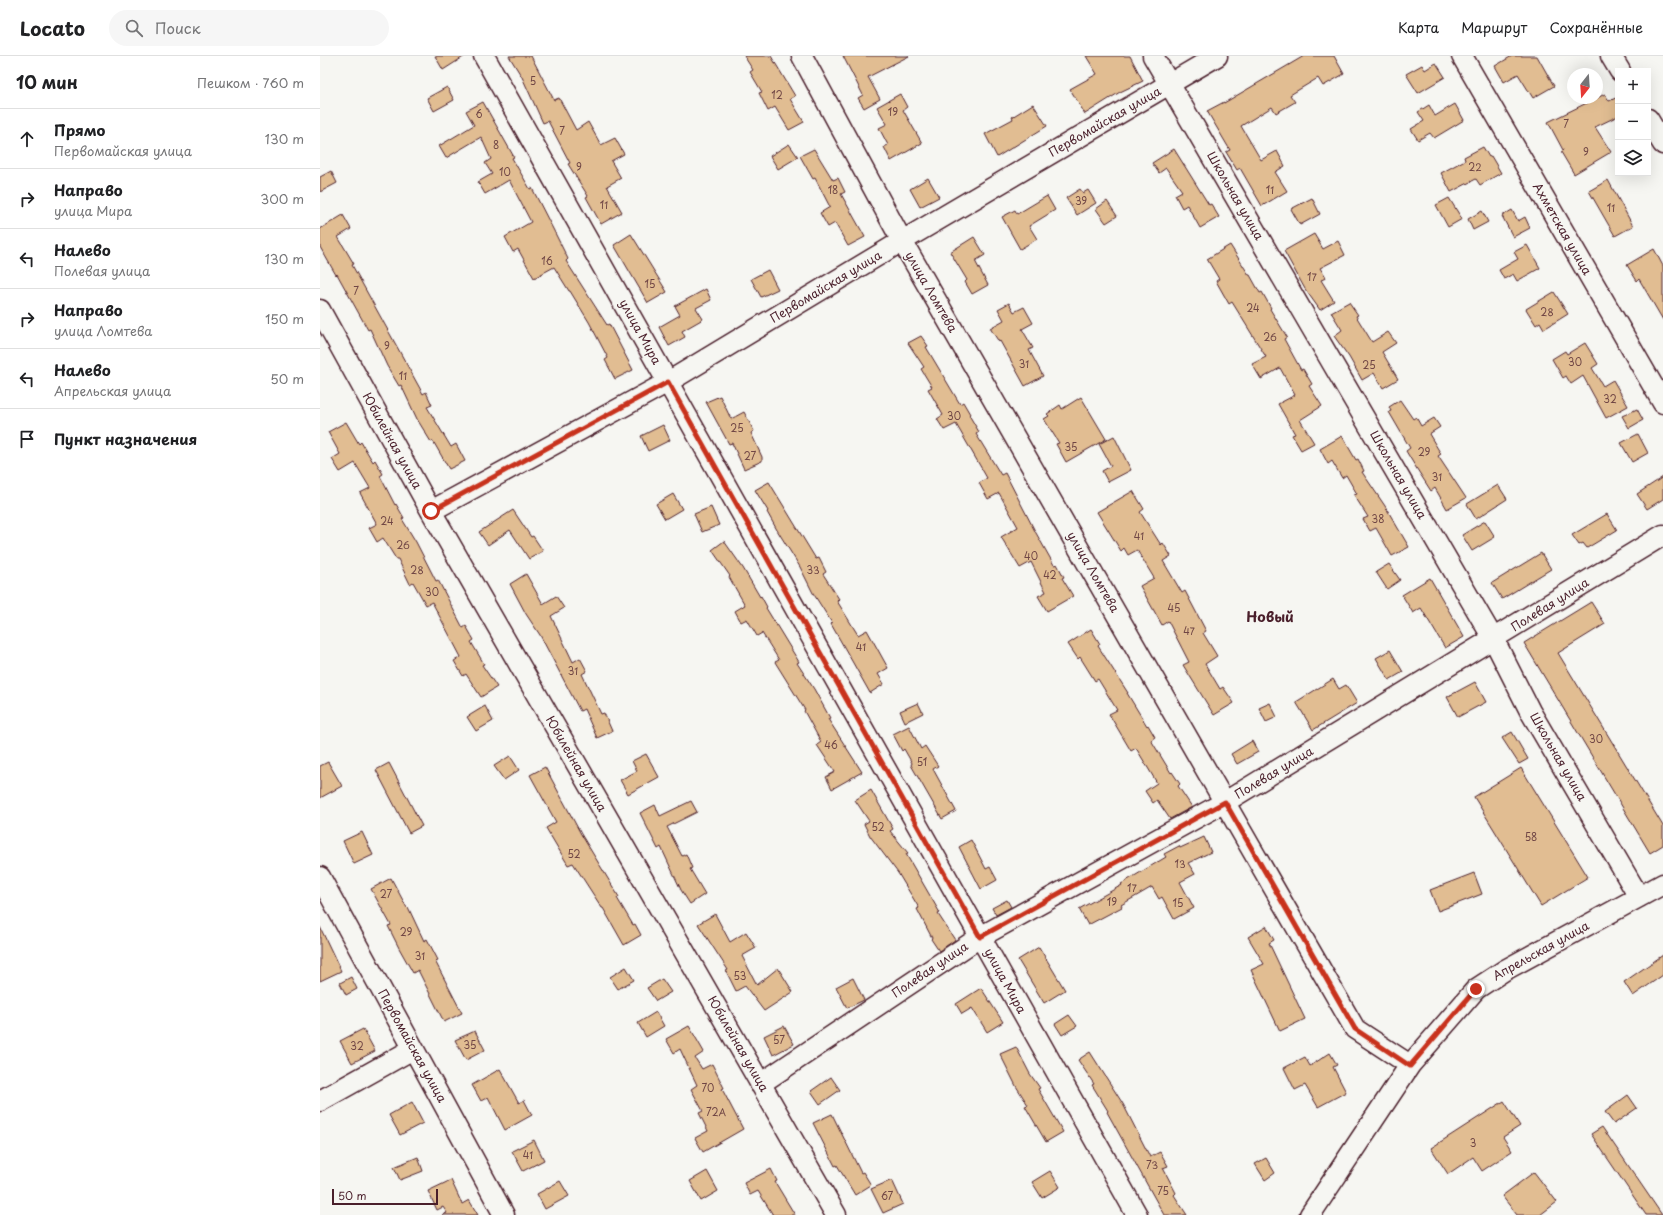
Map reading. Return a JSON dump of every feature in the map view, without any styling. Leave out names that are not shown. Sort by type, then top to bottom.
[{"type":"street","name":"улица Мира","points":[[484,56],[1137,1215]]},
{"type":"street","name":"улица Ломтева","points":[[802,56],[902,241],[1355,1029],[1410,1066]]},
{"type":"street","name":"Школьная улица","points":[[1153,56],[1494,640],[1530,711],[1639,897]]},
{"type":"street","name":"Первомайская улица","points":[[431,511],[668,382],[902,241],[1218,56]]},
{"type":"street","name":"Ахметская улица","points":[[1462,56],[1663,402]]},
{"type":"street","points":[[1611,56],[1618,68]]},
{"type":"street","points":[[1651,124],[1663,144]]},
{"type":"street","name":"Юбилейная улица","points":[[320,310],[431,511],[836,1215]]},
{"type":"street","name":"Полевая улица","points":[[760,1084],[980,937],[1225,802],[1663,536]]},
{"type":"street","name":"Первомайская улица","points":[[320,877],[504,1215]]},
{"type":"street","name":"Апрельская улица","points":[[1310,1215],[1410,1066],[1476,989],[1505,970],[1663,884]]},
{"type":"street","points":[[320,1101],[413,1049]]},
{"type":"building","points":[[435,56],[465,56],[443,70]]},
{"type":"building","points":[[509,56],[531,56],[554,100],[559,98],[576,130],[588,122],[601,145],[615,138],[624,154],[611,161],[621,178],[607,186],[622,212],[601,224],[586,197],[588,196],[568,164],[570,163],[548,121],[543,123],[522,77]]},
{"type":"building","points":[[744,56],[771,56],[795,96],[790,99],[804,122],[789,130],[775,107],[768,111],[759,93],[762,92],[750,72],[753,70]]},
{"type":"building","points":[[843,56],[909,56],[868,77],[880,99],[864,108],[858,98],[863,95]]},
{"type":"building","points":[[1086,56],[1130,56],[1143,81],[1120,92],[1085,114],[1070,89],[1097,74]]},
{"type":"building","points":[[1304,56],[1334,56],[1344,74],[1323,86],[1318,78],[1290,95],[1295,102],[1276,113],[1272,107],[1241,126],[1261,160],[1277,151],[1285,166],[1275,172],[1287,191],[1262,206],[1240,168],[1237,170],[1226,152],[1230,150],[1207,111],[1224,103]]},
{"type":"building","points":[[1512,56],[1537,56],[1554,86],[1533,98],[1518,74],[1504,82],[1495,66]]},
{"type":"building","points":[[1436,63],[1445,77],[1418,93],[1406,74],[1422,65],[1425,70]]},
{"type":"building","points":[[447,87],[454,100],[434,111],[427,98]]},
{"type":"building","points":[[900,94],[907,107],[903,110],[922,143],[891,161],[884,147],[888,145],[879,128],[887,124],[877,107]]},
{"type":"building","points":[[1605,94],[1609,101],[1615,98],[1615,117],[1595,127],[1611,152],[1574,174],[1561,152],[1563,150],[1548,122],[1585,104],[1603,104],[1603,95]]},
{"type":"building","points":[[483,102],[514,157],[512,158],[530,189],[532,188],[568,259],[566,261],[607,325],[609,324],[633,370],[615,379],[605,360],[608,358],[589,322],[554,267],[534,278],[518,249],[513,252],[505,237],[531,222],[509,180],[485,194],[478,182],[492,174],[485,163],[491,159],[481,137],[446,158],[439,146],[474,125],[466,111]]},
{"type":"building","points":[[1033,104],[1047,126],[997,157],[985,134],[1013,119],[1012,117]]},
{"type":"building","points":[[1455,104],[1464,120],[1434,138],[1430,133],[1418,140],[1411,129],[1424,121],[1418,112],[1429,105],[1435,116]]},
{"type":"building","points":[[789,144],[798,157],[778,169],[770,156]]},
{"type":"building","points":[[1483,147],[1489,157],[1491,156],[1501,173],[1480,185],[1476,179],[1451,192],[1441,173],[1465,160],[1464,157]]},
{"type":"building","points":[[814,149],[833,180],[838,178],[845,192],[841,194],[865,237],[848,246],[835,223],[828,227],[820,213],[830,207],[815,178],[813,179],[800,156]]},
{"type":"building","points":[[1174,149],[1209,205],[1211,204],[1219,217],[1200,228],[1187,205],[1182,208],[1175,195],[1182,191],[1166,168],[1159,173],[1152,163]]},
{"type":"building","points":[[331,171],[337,183],[320,192],[320,177]]},
{"type":"building","points":[[928,178],[939,197],[920,207],[910,189]]},
{"type":"building","points":[[1608,180],[1633,226],[1615,236],[1589,191]]},
{"type":"building","points":[[1080,189],[1083,193],[1088,190],[1096,203],[1077,215],[1066,198]]},
{"type":"building","points":[[1047,196],[1055,210],[1029,226],[1037,239],[1020,249],[1002,217],[1015,210],[1017,214]]},
{"type":"building","points":[[1312,198],[1320,214],[1300,225],[1291,209]]},
{"type":"building","points":[[1449,198],[1462,219],[1448,227],[1436,205]]},
{"type":"building","points":[[1107,201],[1117,216],[1106,223],[1096,209]]},
{"type":"building","points":[[1512,210],[1518,221],[1525,217],[1530,228],[1513,237],[1502,216]]},
{"type":"building","points":[[1482,211],[1488,222],[1473,230],[1468,219]]},
{"type":"building","points":[[343,215],[351,229],[338,237],[354,264],[352,265],[423,394],[426,392],[432,405],[427,407],[451,447],[456,444],[465,461],[449,469],[433,441],[431,442],[417,419],[401,385],[399,386],[387,366],[370,329],[368,330],[320,247],[320,229]]},
{"type":"building","points":[[631,234],[667,292],[648,303],[614,245]]},
{"type":"building","points":[[1314,234],[1323,249],[1338,241],[1345,255],[1320,268],[1326,278],[1321,280],[1334,301],[1320,310],[1305,289],[1284,251]]},
{"type":"building","points":[[974,237],[985,255],[975,261],[988,285],[972,294],[965,282],[967,280],[950,252]]},
{"type":"building","points":[[1230,245],[1260,293],[1262,292],[1271,308],[1270,309],[1287,337],[1284,339],[1301,370],[1303,369],[1312,384],[1309,386],[1322,406],[1300,420],[1314,443],[1301,450],[1292,435],[1295,434],[1278,404],[1295,395],[1280,368],[1261,379],[1252,364],[1266,357],[1232,302],[1229,304],[1216,281],[1219,279],[1207,259]]},
{"type":"building","points":[[1527,245],[1540,268],[1517,281],[1513,274],[1504,279],[1499,270],[1518,259],[1514,252]]},
{"type":"building","points":[[1654,249],[1663,266],[1663,320],[1639,279],[1637,281],[1627,265]]},
{"type":"building","points":[[768,270],[778,289],[761,297],[751,279]]},
{"type":"building","points":[[706,289],[711,300],[696,308],[703,319],[682,331],[685,337],[669,346],[659,327],[680,315],[675,306]]},
{"type":"building","points":[[1554,292],[1568,314],[1544,329],[1540,322],[1536,325],[1526,309]]},
{"type":"building","points":[[1349,302],[1358,315],[1356,316],[1372,342],[1388,332],[1396,343],[1382,352],[1398,379],[1383,388],[1374,373],[1362,380],[1349,357],[1334,336],[1342,330],[1331,312]]},
{"type":"building","points":[[1009,303],[1014,312],[1024,307],[1033,323],[1022,329],[1033,348],[1029,350],[1043,376],[1025,386],[1000,341],[999,342],[990,328],[1004,320],[998,309]]},
{"type":"building","points":[[921,336],[960,404],[963,402],[970,414],[969,415],[979,432],[976,434],[1001,475],[1005,473],[1036,533],[1054,565],[1057,564],[1064,577],[1062,578],[1073,596],[1047,611],[1038,596],[1046,592],[1031,562],[1020,568],[1001,537],[1018,527],[999,493],[988,499],[979,483],[987,478],[956,424],[944,430],[937,419],[943,415],[928,389],[932,387],[921,369],[924,367],[908,343]]},
{"type":"building","points":[[1585,343],[1598,364],[1592,368],[1603,386],[1613,380],[1628,406],[1606,418],[1583,376],[1571,384],[1566,376],[1563,378],[1552,359],[1565,351],[1567,354]]},
{"type":"building","points":[[720,396],[731,419],[744,412],[754,431],[751,433],[762,457],[762,461],[744,469],[732,443],[729,444],[706,402]]},
{"type":"building","points":[[1081,397],[1106,439],[1066,462],[1056,444],[1059,443],[1044,419],[1049,416],[1047,414],[1060,405],[1062,409]]},
{"type":"building","points":[[1400,400],[1413,419],[1416,417],[1421,426],[1434,418],[1440,427],[1429,434],[1441,454],[1438,456],[1466,498],[1447,509],[1435,488],[1431,491],[1406,451],[1410,448],[1389,412],[1391,411],[1389,407]]},
{"type":"building","points":[[1637,409],[1643,420],[1629,428],[1622,416]]},
{"type":"building","points":[[346,422],[359,444],[361,442],[373,462],[375,460],[383,474],[380,476],[395,505],[396,504],[404,518],[402,519],[416,542],[436,581],[438,580],[463,628],[466,626],[474,640],[471,642],[484,664],[482,665],[497,687],[481,697],[466,674],[463,676],[454,661],[461,657],[432,602],[426,605],[413,582],[410,584],[398,559],[396,559],[383,538],[377,542],[369,528],[377,524],[360,493],[370,488],[355,463],[340,472],[332,459],[340,454],[328,432]]},
{"type":"building","points":[[663,425],[670,440],[648,451],[641,436]]},
{"type":"building","points":[[1638,434],[1648,453],[1632,462],[1621,443]]},
{"type":"building","points":[[1114,436],[1131,470],[1108,482],[1102,471],[1111,466],[1099,444]]},
{"type":"building","points":[[1342,436],[1356,460],[1358,459],[1364,471],[1362,472],[1385,506],[1409,547],[1392,556],[1376,528],[1370,531],[1363,519],[1368,517],[1354,495],[1357,494],[1346,475],[1342,478],[1332,461],[1328,464],[1320,449]]},
{"type":"building","points":[[1663,477],[1663,499],[1647,509],[1637,494]]},
{"type":"building","points":[[769,482],[816,559],[819,558],[826,572],[823,574],[839,599],[837,601],[858,635],[867,630],[888,668],[878,674],[884,684],[870,693],[831,624],[832,623],[813,593],[800,567],[755,490]]},
{"type":"building","points":[[1498,485],[1507,499],[1476,519],[1467,504]]},
{"type":"building","points":[[1133,491],[1144,509],[1140,512],[1161,545],[1163,543],[1171,556],[1163,561],[1182,593],[1185,591],[1206,631],[1203,633],[1217,656],[1205,664],[1220,689],[1223,687],[1234,703],[1214,715],[1183,665],[1189,662],[1168,621],[1162,625],[1140,586],[1154,578],[1137,550],[1128,555],[1124,548],[1121,551],[1097,512]]},
{"type":"building","points":[[673,494],[682,509],[665,519],[656,504]]},
{"type":"building","points":[[711,507],[719,525],[702,532],[694,514]]},
{"type":"building","points":[[513,510],[531,537],[533,536],[543,551],[529,559],[510,530],[488,545],[479,532]]},
{"type":"building","points":[[1607,514],[1617,530],[1587,548],[1583,543],[1579,545],[1572,535]]},
{"type":"building","points":[[1485,521],[1495,537],[1472,551],[1462,535]]},
{"type":"building","points":[[724,541],[743,568],[760,597],[761,596],[767,607],[766,608],[799,662],[797,663],[814,689],[830,718],[828,719],[862,772],[832,789],[826,777],[835,772],[817,745],[821,742],[804,711],[805,710],[775,662],[779,660],[762,633],[757,636],[747,619],[741,622],[735,611],[745,605],[729,577],[730,576],[712,550]]},
{"type":"building","points":[[1541,553],[1551,569],[1502,599],[1492,583]]},
{"type":"building","points":[[1389,564],[1400,580],[1387,589],[1376,572]]},
{"type":"building","points":[[526,574],[543,604],[556,596],[564,608],[551,616],[573,662],[580,658],[587,671],[582,674],[601,714],[604,713],[612,731],[597,738],[584,709],[580,711],[540,635],[526,614],[510,584]]},
{"type":"building","points":[[1430,578],[1464,637],[1445,648],[1421,608],[1413,613],[1402,595]]},
{"type":"building","points":[[1591,602],[1605,624],[1558,653],[1663,826],[1663,845],[1650,853],[1524,643]]},
{"type":"building","points":[[1091,629],[1100,644],[1098,646],[1155,737],[1151,740],[1171,773],[1172,772],[1180,784],[1178,786],[1192,807],[1170,819],[1157,800],[1153,803],[1145,791],[1157,783],[1136,748],[1131,751],[1109,714],[1117,710],[1098,679],[1095,681],[1080,657],[1078,659],[1068,644]]},
{"type":"building","points":[[1390,650],[1403,672],[1389,680],[1376,658]]},
{"type":"building","points":[[1333,679],[1339,689],[1346,685],[1357,703],[1313,730],[1296,702]]},
{"type":"building","points":[[1475,682],[1486,702],[1458,717],[1447,697]]},
{"type":"building","points":[[918,703],[923,713],[905,722],[900,711]]},
{"type":"building","points":[[1270,703],[1277,717],[1266,722],[1259,708]]},
{"type":"building","points":[[485,706],[493,721],[476,731],[467,717]]},
{"type":"building","points":[[909,726],[921,749],[925,746],[938,766],[933,769],[956,811],[942,819],[911,765],[912,763],[904,749],[902,751],[893,734]]},
{"type":"building","points":[[1512,732],[1528,759],[1519,764],[1502,738]]},
{"type":"building","points":[[1252,741],[1258,752],[1237,764],[1231,754]]},
{"type":"building","points":[[646,754],[659,777],[628,794],[620,780],[637,771],[632,761]]},
{"type":"building","points":[[510,756],[519,770],[504,780],[494,766]]},
{"type":"building","points":[[328,762],[342,786],[320,798],[320,766]]},
{"type":"building","points":[[389,763],[422,826],[409,833],[376,770]]},
{"type":"building","points":[[545,767],[581,834],[619,897],[617,898],[633,925],[635,924],[641,935],[624,945],[603,908],[573,863],[568,865],[546,828],[556,822],[530,775]]},
{"type":"building","points":[[1521,768],[1588,877],[1541,906],[1474,797]]},
{"type":"building","points":[[871,790],[893,829],[890,831],[908,853],[906,854],[940,913],[938,914],[955,940],[939,951],[931,939],[932,938],[917,909],[919,908],[898,873],[870,836],[864,824],[869,821],[855,800]]},
{"type":"building","points":[[691,801],[697,812],[667,827],[682,856],[686,854],[692,868],[690,869],[705,894],[690,904],[681,890],[661,847],[658,849],[640,813],[655,805],[660,816]]},
{"type":"building","points":[[362,832],[373,855],[354,864],[343,841]]},
{"type":"building","points":[[1204,837],[1211,852],[1188,863],[1195,874],[1180,882],[1194,908],[1174,919],[1162,897],[1159,899],[1152,887],[1121,905],[1122,907],[1088,925],[1079,909],[1122,885],[1121,884],[1166,857],[1164,854],[1179,846],[1180,848]]},
{"type":"building","points":[[971,840],[986,869],[990,867],[997,880],[981,889],[959,847]]},
{"type":"building","points":[[1474,873],[1482,894],[1438,911],[1430,890]]},
{"type":"building","points":[[391,878],[407,908],[408,907],[424,941],[427,939],[438,960],[435,961],[462,1013],[444,1022],[418,970],[413,973],[399,948],[388,926],[391,925],[371,889]]},
{"type":"building","points":[[1007,900],[1011,907],[996,915],[992,908]]},
{"type":"building","points":[[715,914],[730,942],[746,932],[756,948],[742,956],[757,985],[778,968],[793,992],[764,1011],[745,986],[736,991],[726,971],[728,970],[698,924]]},
{"type":"building","points":[[1266,926],[1274,940],[1269,943],[1305,1019],[1280,1031],[1251,970],[1264,964],[1248,937]]},
{"type":"building","points":[[320,927],[341,971],[320,981]]},
{"type":"building","points":[[1039,947],[1065,990],[1044,1003],[1018,960]]},
{"type":"building","points":[[1663,955],[1663,975],[1633,996],[1624,982]]},
{"type":"building","points":[[626,967],[634,980],[618,989],[610,977]]},
{"type":"building","points":[[351,977],[357,989],[346,995],[340,983]]},
{"type":"building","points":[[853,978],[864,1000],[847,1008],[836,987]]},
{"type":"building","points":[[662,979],[671,992],[656,1001],[647,988]]},
{"type":"building","points":[[981,988],[1003,1022],[987,1032],[972,1008],[962,1014],[956,1004]]},
{"type":"building","points":[[656,1012],[664,1026],[646,1037],[638,1023]]},
{"type":"building","points":[[1069,1015],[1077,1026],[1062,1035],[1055,1024]]},
{"type":"building","points":[[689,1026],[704,1052],[695,1058],[702,1069],[712,1064],[724,1088],[722,1089],[743,1129],[703,1152],[695,1138],[708,1131],[699,1113],[703,1111],[691,1089],[697,1085],[680,1049],[674,1053],[666,1039]]},
{"type":"building","points":[[784,1026],[794,1044],[773,1055],[764,1036]]},
{"type":"building","points":[[363,1029],[375,1051],[352,1063],[340,1041]]},
{"type":"building","points":[[475,1031],[485,1050],[466,1060],[455,1040]]},
{"type":"building","points":[[1016,1047],[1063,1132],[1046,1142],[1025,1106],[1028,1105],[1016,1086],[1000,1054]]},
{"type":"building","points":[[1090,1052],[1123,1104],[1150,1157],[1160,1152],[1168,1166],[1163,1168],[1176,1193],[1174,1195],[1187,1215],[1164,1215],[1107,1112],[1108,1111],[1092,1085],[1094,1084],[1078,1060]]},
{"type":"building","points":[[1330,1053],[1337,1065],[1333,1067],[1346,1092],[1318,1107],[1305,1085],[1295,1090],[1284,1068],[1305,1057],[1310,1066]]},
{"type":"building","points":[[500,1069],[519,1103],[524,1100],[532,1115],[505,1130],[488,1097],[481,1101],[472,1085]]},
{"type":"building","points":[[831,1077],[840,1090],[820,1104],[811,1091]]},
{"type":"building","points":[[1628,1095],[1637,1108],[1614,1124],[1605,1112]]},
{"type":"building","points":[[1504,1101],[1520,1126],[1503,1137],[1512,1151],[1482,1171],[1473,1157],[1448,1174],[1431,1148]]},
{"type":"building","points":[[412,1102],[423,1123],[400,1135],[389,1115]]},
{"type":"building","points":[[832,1114],[861,1173],[863,1172],[871,1185],[855,1195],[837,1165],[835,1166],[813,1123]]},
{"type":"building","points":[[1602,1127],[1662,1215],[1646,1215],[1591,1134]]},
{"type":"building","points":[[534,1140],[544,1160],[523,1171],[512,1151]]},
{"type":"building","points":[[418,1157],[423,1171],[400,1180],[394,1167]]},
{"type":"building","points":[[1266,1158],[1275,1173],[1265,1180],[1255,1164]]},
{"type":"building","points":[[771,1169],[777,1181],[775,1182],[795,1215],[773,1215],[758,1191],[750,1195],[744,1183]]},
{"type":"building","points":[[707,1171],[718,1191],[701,1201],[690,1181]]},
{"type":"building","points":[[1050,1171],[1060,1187],[1042,1198],[1032,1182]]},
{"type":"building","points":[[1534,1172],[1557,1202],[1540,1215],[1517,1215],[1502,1196]]},
{"type":"building","points":[[451,1180],[462,1204],[469,1200],[478,1215],[442,1215],[447,1213],[443,1207],[437,1210],[428,1191]]},
{"type":"building","points":[[892,1180],[903,1204],[883,1213],[871,1189]]},
{"type":"building","points":[[560,1181],[569,1196],[545,1209],[537,1194]]},
{"type":"district","name":"Новый","points":[[1270,617]]},
{"type":"route","points":[[431,511],[668,382],[980,937],[1225,802],[1355,1029],[1410,1066],[1476,989]]}]
